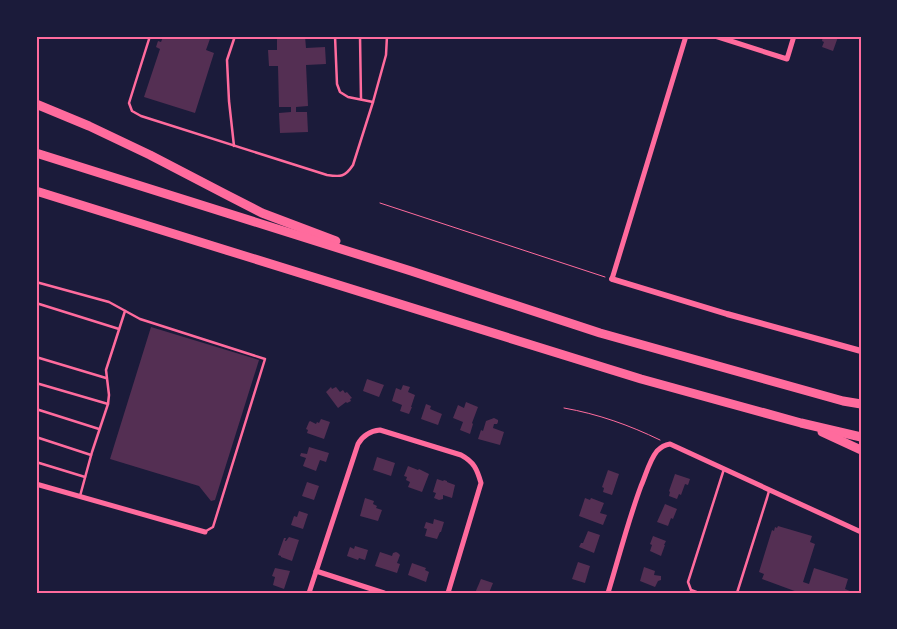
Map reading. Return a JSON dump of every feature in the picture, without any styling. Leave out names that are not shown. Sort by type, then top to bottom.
[{"type":"highway","points":[[36,104],[141,150],[262,213],[412,271]]},
{"type":"highway","points":[[36,153],[600,332],[842,401],[861,404]]},
{"type":"highway","points":[[36,191],[641,379],[801,423],[861,437]]},
{"type":"highway","points":[[801,423],[861,450]]},
{"type":"street","points":[[686,36],[612,279],[861,351]]},
{"type":"street","points":[[715,36],[787,59],[794,36]]},
{"type":"street","points":[[310,593],[358,444],[368,433],[380,430],[460,456],[472,462],[477,470],[481,483],[448,593]]},
{"type":"street","points":[[608,593],[633,509],[647,472],[656,453],[662,446],[670,444],[861,532]]},
{"type":"street","points":[[36,484],[205,532]]},
{"type":"street","points":[[316,571],[384,593]]},
{"type":"lane","points":[[150,36],[129,103],[132,111],[141,116],[234,146],[338,177],[348,173],[353,165],[386,55],[387,36]]},
{"type":"lane","points":[[234,146],[227,60],[235,36]]},
{"type":"lane","points":[[335,36],[337,84],[340,92],[348,97],[373,102]]},
{"type":"lane","points":[[360,36],[361,99]]},
{"type":"lane","points":[[36,282],[109,302],[140,319],[265,359],[213,527],[205,532]]},
{"type":"lane","points":[[36,302],[119,329]]},
{"type":"lane","points":[[80,497],[91,455],[108,404],[109,395],[106,370],[125,311]]},
{"type":"lane","points":[[36,357],[106,378]]},
{"type":"lane","points":[[36,383],[108,404]]},
{"type":"lane","points":[[36,409],[100,429]]},
{"type":"lane","points":[[36,437],[91,455]]},
{"type":"lane","points":[[36,462],[85,478]]},
{"type":"lane","points":[[699,593],[691,590],[688,582],[724,469]]},
{"type":"lane","points":[[737,593],[769,491]]},
{"type":"path","points":[[380,203],[612,279]]},
{"type":"path","points":[[564,408],[589,412],[643,431],[670,444]]},
{"type":"building","points":[[173,36],[211,36],[206,50],[214,53],[195,113],[144,97],[160,49],[156,47],[158,41],[161,42],[163,37],[172,39]]},
{"type":"building","points":[[277,36],[305,36],[306,48],[325,47],[326,64],[306,65],[308,106],[296,107],[296,112],[307,112],[308,132],[280,133],[279,113],[291,112],[291,107],[279,107],[278,66],[269,66],[268,50],[277,50]]},
{"type":"building","points":[[823,36],[838,37],[833,51],[822,47],[824,42],[822,41]]},
{"type":"building","points":[[151,327],[259,360],[215,500],[211,501],[199,486],[110,459]]},
{"type":"building","points":[[367,379],[384,385],[379,397],[363,391]]},
{"type":"building","points":[[403,385],[410,387],[408,392],[415,395],[409,414],[400,411],[402,405],[392,401],[396,388],[401,390]]},
{"type":"building","points":[[331,387],[332,389],[336,387],[340,392],[343,390],[345,393],[347,392],[352,398],[350,399],[351,401],[338,408],[326,392]]},
{"type":"building","points":[[466,402],[478,407],[470,434],[460,430],[463,422],[453,418],[458,405],[464,408]]},
{"type":"building","points":[[426,404],[431,406],[430,409],[442,414],[438,425],[421,419]]},
{"type":"building","points":[[494,418],[498,422],[494,424],[493,428],[504,432],[500,445],[478,439],[486,421]]},
{"type":"building","points":[[321,419],[330,422],[324,439],[307,433],[308,430],[306,429],[310,421],[316,424]]},
{"type":"building","points":[[309,447],[329,453],[326,462],[320,460],[316,471],[303,466],[306,458],[300,456],[301,453],[307,454]]},
{"type":"building","points":[[377,457],[395,463],[391,476],[373,470]]},
{"type":"building","points":[[408,466],[429,474],[422,492],[408,487],[410,482],[404,476]]},
{"type":"building","points":[[608,470],[619,474],[612,495],[603,492],[604,488],[602,487]]},
{"type":"building","points":[[675,474],[690,479],[688,485],[685,484],[681,495],[679,494],[677,499],[669,496]]},
{"type":"building","points":[[437,479],[455,485],[452,498],[443,495],[443,499],[434,498],[436,493],[433,492]]},
{"type":"building","points":[[307,482],[319,486],[314,500],[302,496]]},
{"type":"building","points":[[365,498],[374,501],[373,504],[377,506],[376,508],[382,510],[378,521],[360,516]]},
{"type":"building","points":[[585,498],[590,500],[591,498],[604,503],[600,513],[607,515],[603,525],[579,516]]},
{"type":"building","points":[[665,504],[677,509],[668,526],[657,522]]},
{"type":"building","points":[[299,511],[308,514],[303,529],[291,525],[294,516],[297,517]]},
{"type":"building","points":[[434,519],[444,522],[437,539],[425,536],[427,529],[424,528],[426,522],[433,524]]},
{"type":"building","points":[[778,526],[812,536],[810,542],[815,544],[803,582],[809,584],[814,568],[848,579],[845,589],[855,593],[800,593],[762,579],[764,574],[759,572],[772,530],[774,531],[775,527],[777,528]]},
{"type":"building","points":[[588,531],[600,535],[594,553],[579,547],[583,543]]},
{"type":"building","points":[[653,536],[666,541],[661,556],[650,551]]},
{"type":"building","points":[[289,537],[299,540],[292,561],[278,555],[284,538],[286,538],[286,541]]},
{"type":"building","points":[[355,546],[368,550],[365,560],[359,558],[358,560],[347,556],[350,547],[354,549]]},
{"type":"building","points":[[380,552],[392,556],[396,552],[400,555],[397,563],[400,564],[397,573],[375,566]]},
{"type":"building","points":[[578,562],[590,566],[585,583],[572,579]]},
{"type":"building","points":[[412,563],[426,568],[425,570],[429,572],[426,582],[408,575]]},
{"type":"building","points":[[644,567],[655,571],[654,575],[661,576],[661,580],[658,581],[655,587],[640,581]]},
{"type":"building","points":[[275,568],[290,571],[284,589],[273,585],[275,577],[272,576]]},
{"type":"building","points":[[481,579],[493,583],[489,593],[475,593]]}]
